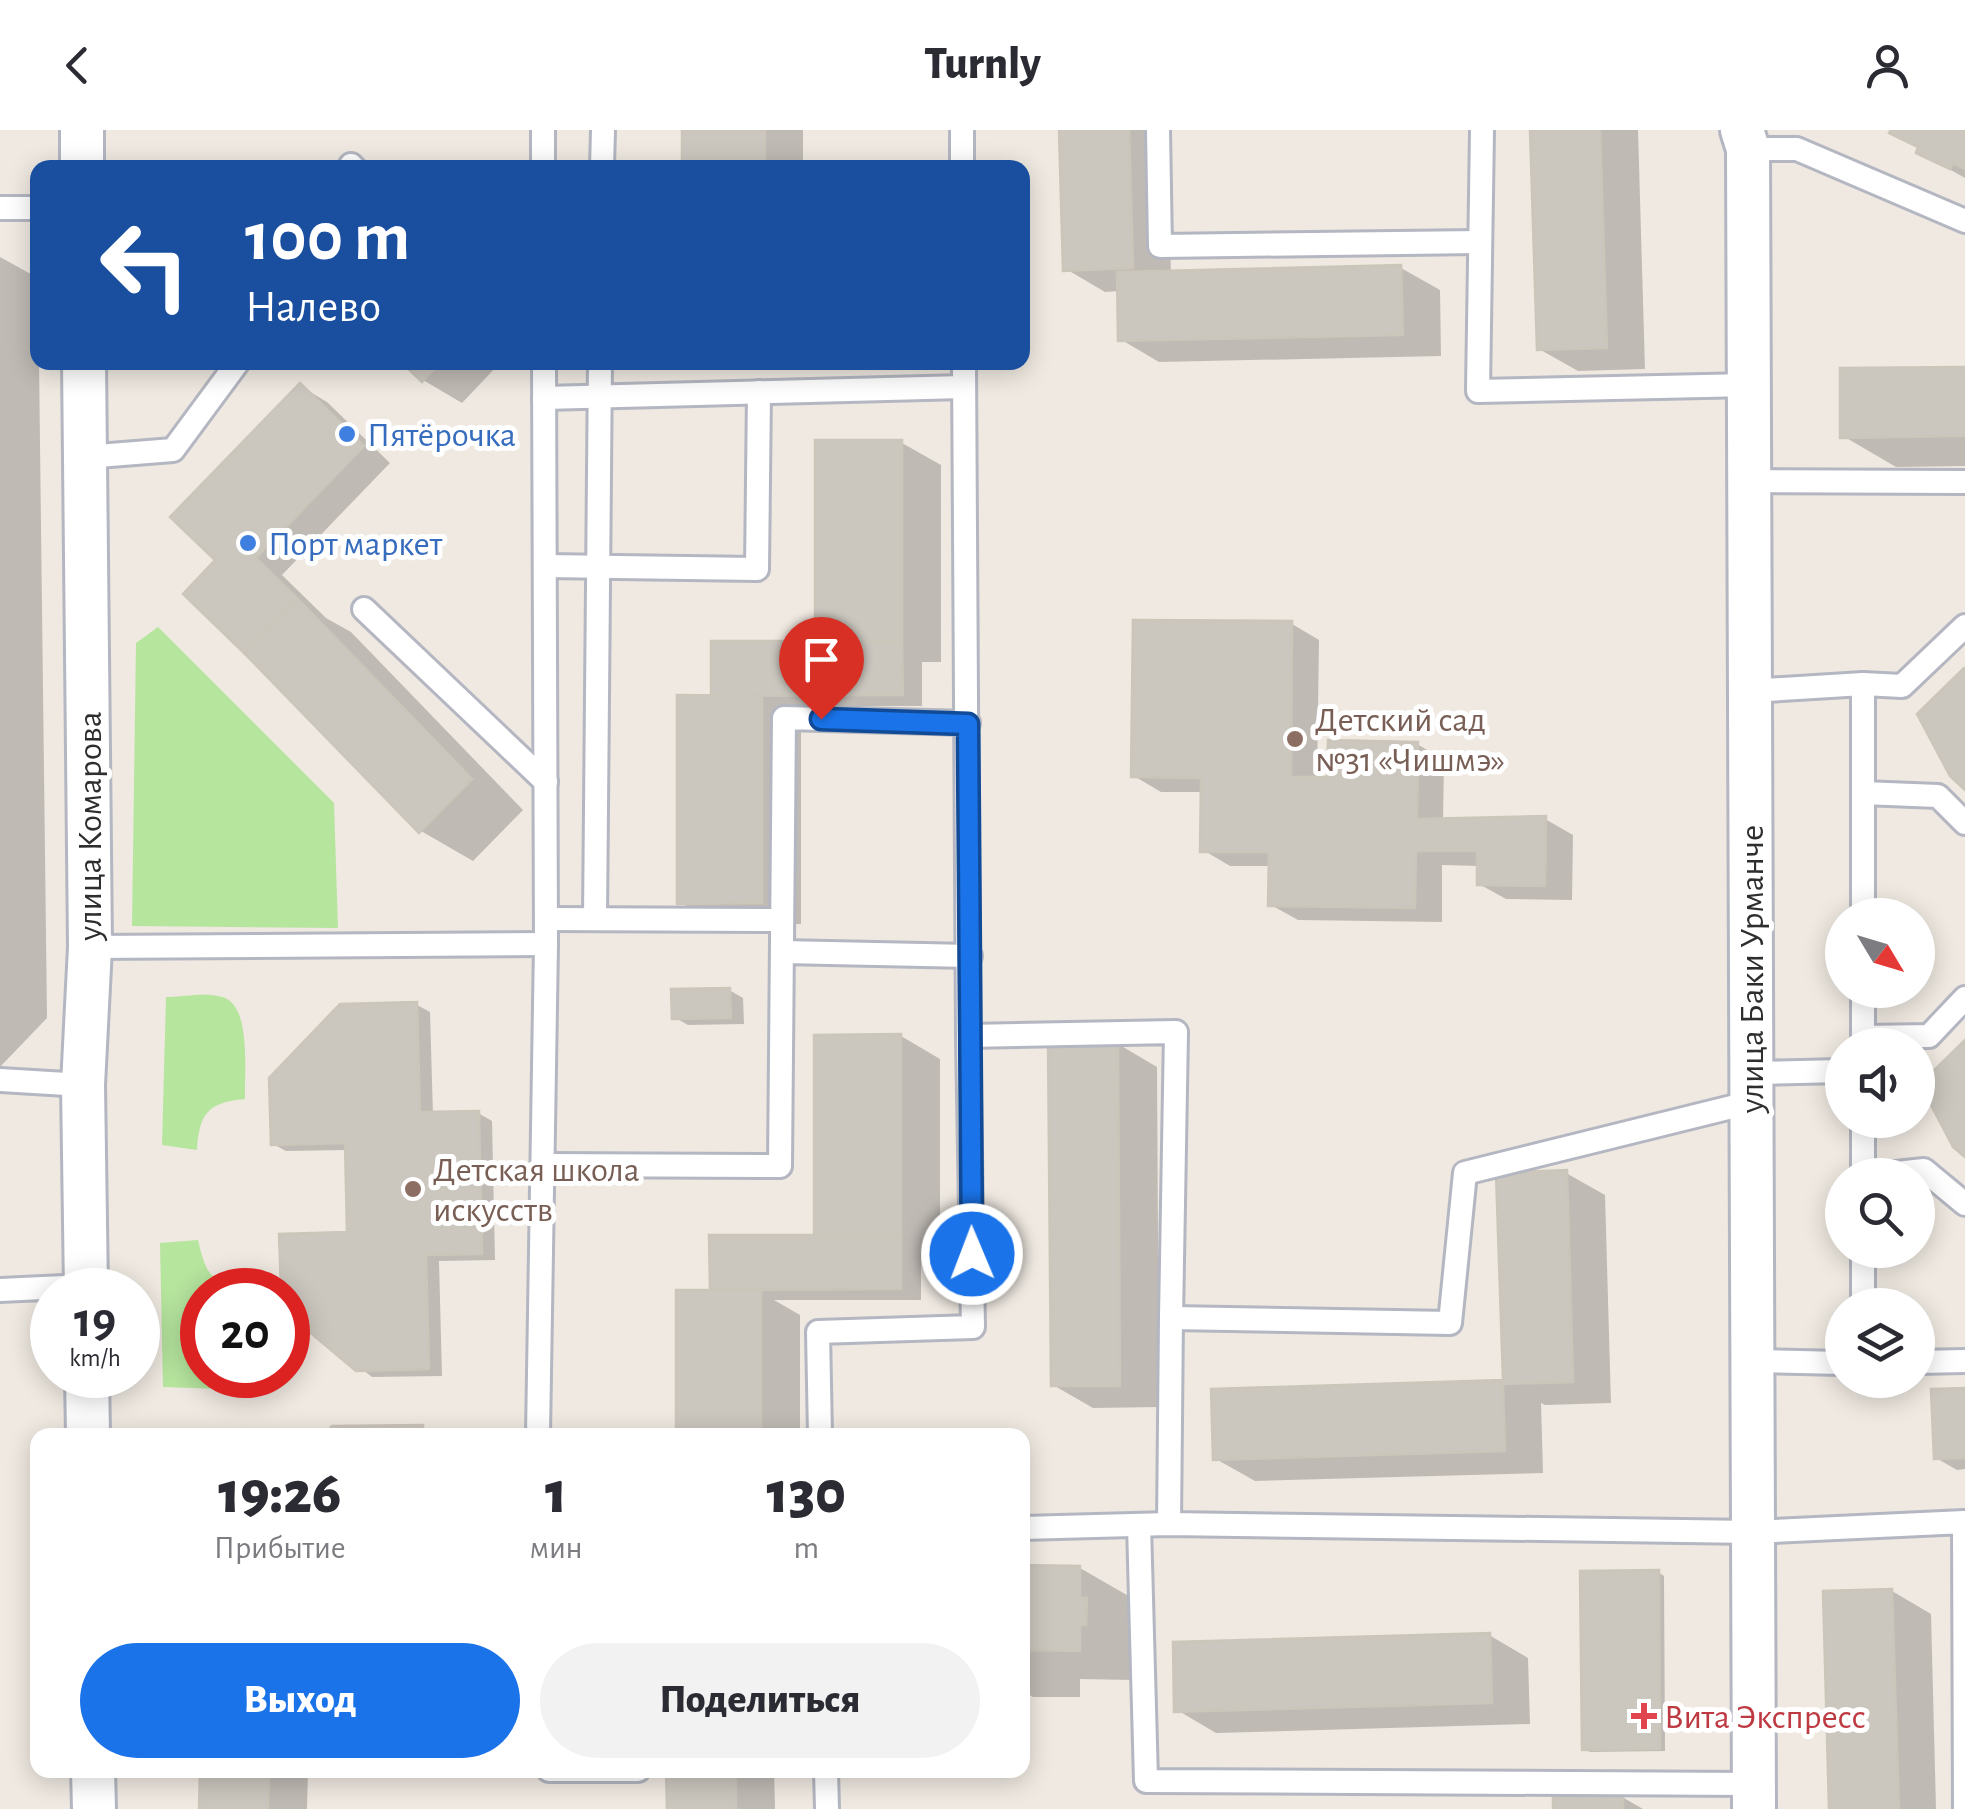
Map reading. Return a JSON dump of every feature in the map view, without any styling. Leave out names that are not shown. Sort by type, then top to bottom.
[{"type":"street","points":[[82,130],[82,160]]},
{"type":"street","name":"улица Баки Урманче","points":[[1745,140],[1754,1796]]},
{"type":"street","name":"улица Комарова","points":[[84,370],[90,947],[83,1085],[86,1268]]},
{"type":"street","points":[[88,1398],[88,1428]]},
{"type":"street","points":[[93,1778],[94,1809]]},
{"type":"lane","points":[[543,130],[543,160]]},
{"type":"lane","points":[[602,160],[603,130]]},
{"type":"lane","points":[[962,130],[962,160]]},
{"type":"lane","points":[[1158,130],[1160,246],[1480,242]]},
{"type":"lane","points":[[1482,130],[1478,391],[1749,384]]},
{"type":"lane","points":[[1745,140],[1802,140],[1965,221]]},
{"type":"lane","points":[[0,208],[30,208]]},
{"type":"lane","points":[[85,456],[173,450],[232,370]]},
{"type":"lane","points":[[538,1428],[546,944],[544,370]]},
{"type":"lane","points":[[596,919],[600,370]]},
{"type":"lane","points":[[820,1428],[818,1332],[974,1327],[964,370]]},
{"type":"lane","points":[[544,398],[964,387]]},
{"type":"lane","points":[[545,566],[757,569],[759,392]]},
{"type":"lane","points":[[1749,481],[1965,482]]},
{"type":"lane","points":[[364,610],[546,782]]},
{"type":"lane","points":[[1750,691],[1863,684],[1902,686],[1965,626]]},
{"type":"lane","points":[[1863,684],[1863,898]]},
{"type":"lane","points":[[543,1165],[780,1166],[784,718],[968,724]]},
{"type":"lane","points":[[1863,793],[1938,796],[1965,823]]},
{"type":"lane","points":[[546,919],[782,920]]},
{"type":"lane","points":[[90,947],[546,944]]},
{"type":"lane","points":[[782,952],[970,956]]},
{"type":"lane","points":[[1935,1030],[1965,998]]},
{"type":"lane","points":[[968,1036],[1176,1032],[1168,1524]]},
{"type":"lane","points":[[1171,1318],[1450,1323],[1465,1172],[1752,1088],[1825,1074]]},
{"type":"lane","points":[[0,1080],[83,1085]]},
{"type":"lane","points":[[1935,1179],[1965,1204]]},
{"type":"lane","points":[[0,1290],[30,1289]]},
{"type":"lane","points":[[1752,1361],[1825,1362]]},
{"type":"lane","points":[[1935,1362],[1965,1361]]},
{"type":"lane","points":[[1030,1528],[1168,1524],[1754,1532],[1964,1522],[1965,1809]]},
{"type":"lane","points":[[1139,1525],[1146,1781],[1467,1784],[1754,1796]]},
{"type":"lane","points":[[826,1778],[827,1809]]},
{"type":"lane","points":[[1467,1784],[1467,1809]]},
{"type":"green space","points":[[158,627],[334,803],[338,928],[132,926],[136,643]]},
{"type":"green space","points":[[166,997],[222,997],[232,1002],[242,1026],[245,1099],[222,1103],[208,1112],[200,1127],[197,1150],[162,1145]]},
{"type":"green space","points":[[198,1240],[208,1268],[180,1268],[180,1388],[163,1387],[160,1243]]},
{"type":"building","points":[[682,130],[765,130],[765,160],[682,160]]},
{"type":"building","points":[[1059,130],[1129,130],[1133,268],[1063,271]]},
{"type":"building","points":[[1530,130],[1600,130],[1607,348],[1537,350]]},
{"type":"building","points":[[1965,130],[1965,169],[1953,163],[1950,169],[1916,153],[1918,147],[1889,133]]},
{"type":"building","points":[[1401,265],[1403,335],[1118,341],[1117,272]]},
{"type":"building","points":[[1965,367],[1965,436],[1840,438],[1840,368]]},
{"type":"building","points":[[409,370],[433,370],[422,382]]},
{"type":"building","points":[[300,383],[364,446],[256,558],[298,599],[245,654],[183,594],[215,560],[170,517]]},
{"type":"building","points":[[815,440],[902,440],[902,641],[815,641]]},
{"type":"building","points":[[298,599],[472,779],[419,833],[245,654]]},
{"type":"building","points":[[1133,620],[1292,621],[1291,777],[1327,777],[1328,740],[1418,742],[1417,819],[1546,816],[1545,886],[1477,885],[1477,851],[1416,851],[1415,908],[1268,906],[1269,852],[1200,852],[1201,778],[1131,777]]},
{"type":"building","points":[[711,641],[902,641],[903,695],[711,696]]},
{"type":"building","points":[[1965,668],[1965,790],[1950,776],[1917,714]]},
{"type":"building","points":[[677,695],[762,696],[762,903],[677,904]]},
{"type":"building","points":[[730,988],[731,1018],[672,1019],[671,989]]},
{"type":"building","name":"Детская школа искусств","points":[[417,1002],[420,1112],[479,1111],[482,1254],[426,1255],[429,1369],[356,1371],[310,1332],[310,1268],[280,1268],[279,1234],[347,1232],[345,1143],[271,1145],[269,1078],[340,1004]]},
{"type":"building","points":[[901,1034],[901,1235],[814,1235],[814,1035]]},
{"type":"building","points":[[1965,1040],[1965,1157],[1953,1147],[1935,1113],[1935,1069]]},
{"type":"building","points":[[1048,1042],[1118,1042],[1120,1386],[1051,1386]]},
{"type":"building","points":[[1567,1170],[1573,1382],[1503,1384],[1505,1451],[1213,1460],[1211,1389],[1503,1380],[1496,1173]]},
{"type":"building","points":[[709,1235],[901,1235],[901,1289],[710,1290]]},
{"type":"building","points":[[676,1290],[761,1290],[761,1428],[676,1428]]},
{"type":"building","points":[[1965,1388],[1965,1458],[1934,1459],[1931,1398],[1935,1398],[1935,1389]]},
{"type":"building","points":[[423,1425],[423,1428],[330,1428]]},
{"type":"building","points":[[1030,1565],[1080,1566],[1080,1598],[1087,1598],[1086,1625],[1080,1625],[1080,1651],[1030,1650]]},
{"type":"building","points":[[1659,1570],[1660,1749],[1582,1750],[1580,1571]]},
{"type":"building","points":[[1892,1589],[1899,1809],[1829,1809],[1823,1591]]},
{"type":"building","points":[[1490,1633],[1492,1703],[1174,1712],[1173,1642]]},
{"type":"building","points":[[200,1778],[269,1778],[268,1809],[199,1809]]},
{"type":"building","points":[[666,1778],[736,1778],[736,1809],[667,1809]]},
{"type":"building","points":[[1623,1795],[1623,1809],[1553,1809],[1553,1797]]},
{"type":"place","name":"Пятёрочка","points":[[347,434]]},
{"type":"place","name":"Порт маркет","points":[[248,543]]},
{"type":"place","name":"Детский сад №31 «Чишмэ»","points":[[1295,739]]},
{"type":"place","name":"Детская школа искусств","points":[[413,1189]]},
{"type":"place","name":"Вита Экспресс","points":[[1644,1716]]},
{"type":"route","points":[[821,719],[968,724],[972,1254]]}]
